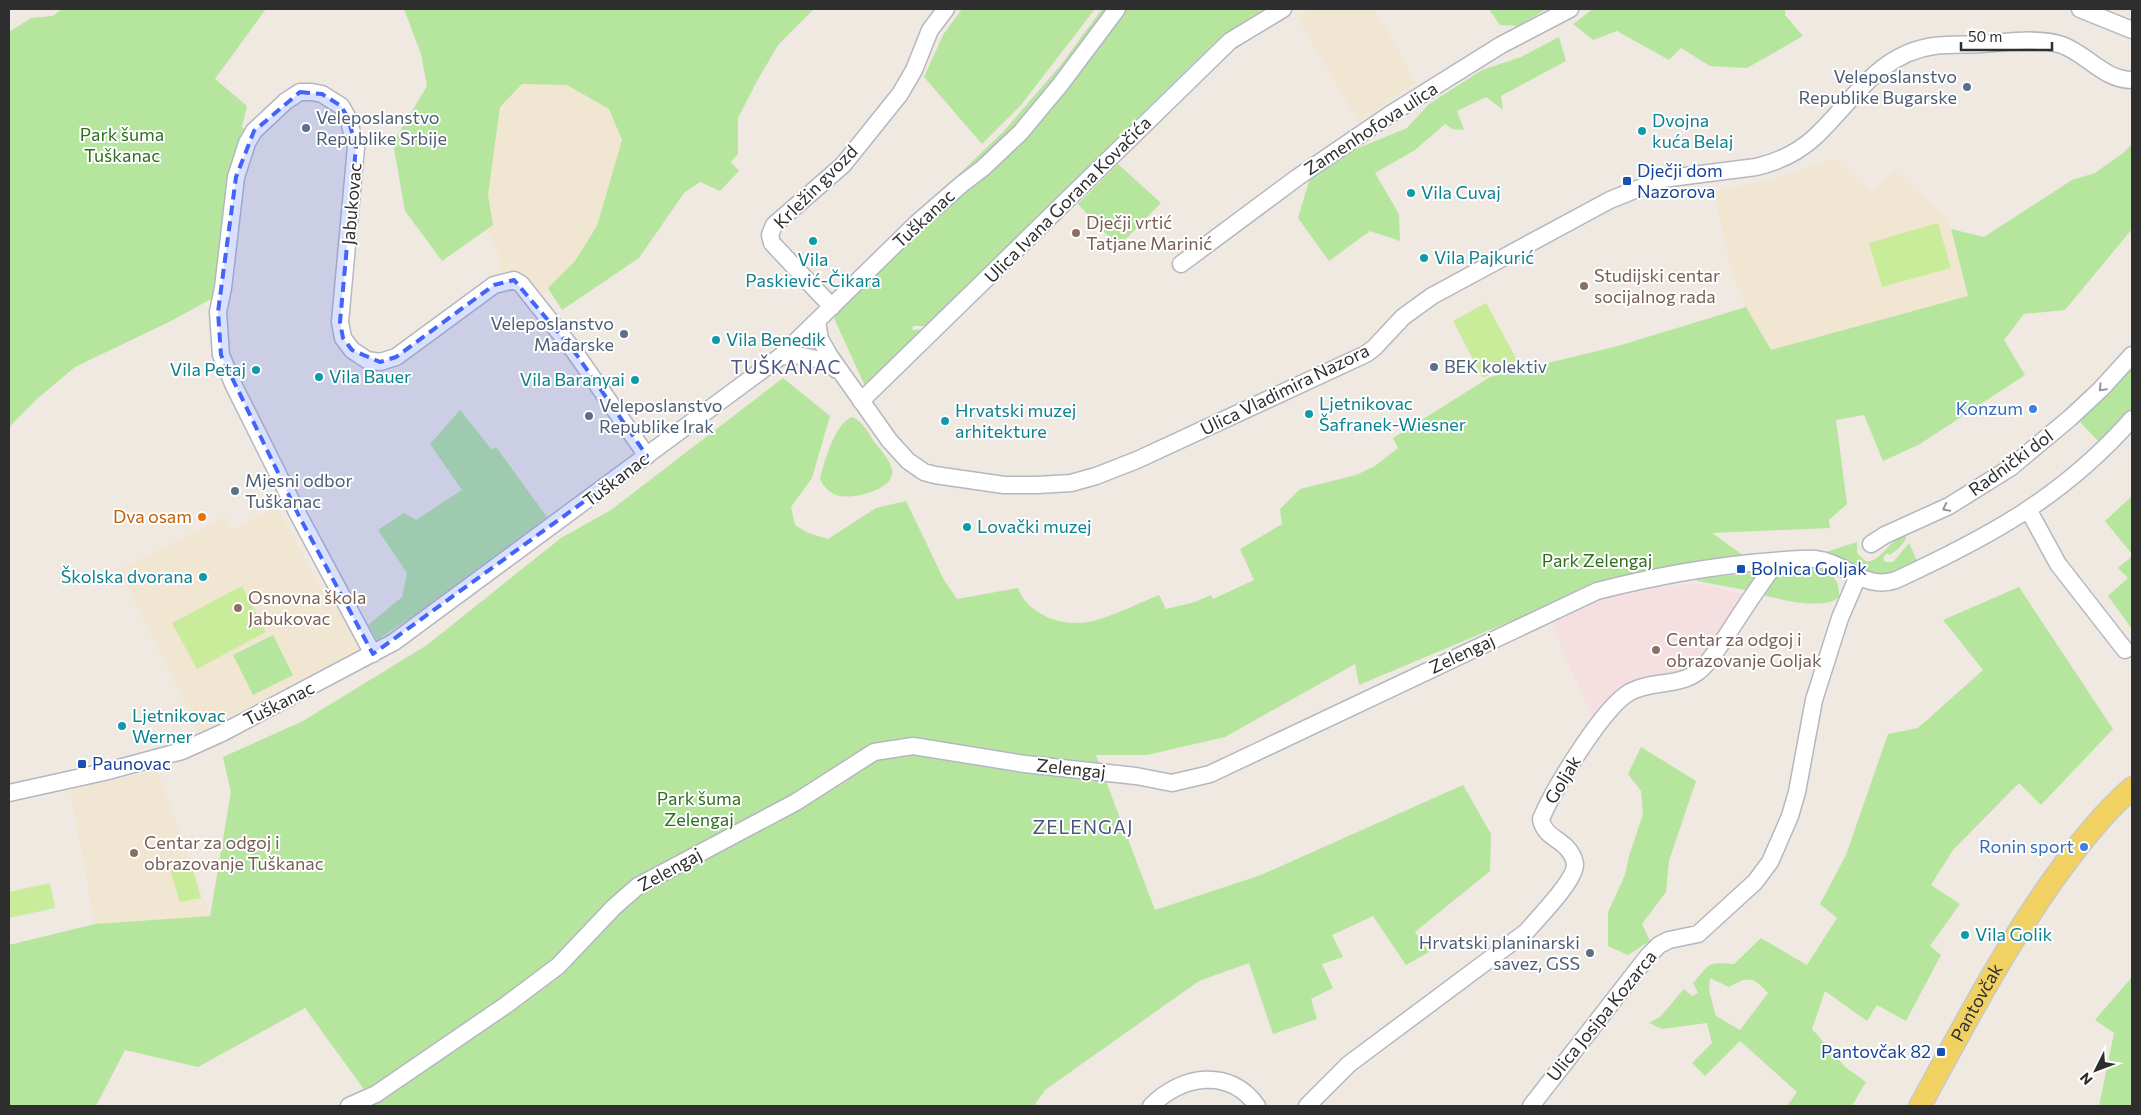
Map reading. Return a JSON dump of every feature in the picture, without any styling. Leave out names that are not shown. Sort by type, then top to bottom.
[{"type":"main road","name":"Pantovčak","points":[[1920,1106],[2003,955],[2037,903],[2098,821],[2132,788]]},
{"type":"street","name":"Krležin gvozd","points":[[832,307],[777,249],[772,243],[770,235],[774,225],[843,165],[900,94],[914,70],[930,30],[946,9]]},
{"type":"street","name":"Tuškanac","points":[[9,793],[104,772],[182,750],[222,733],[394,642],[780,357],[917,223],[983,168],[1021,132],[1060,85],[1117,9]]},
{"type":"street","name":"Ulica Ivana Gorana Kovačića","points":[[861,401],[1230,41],[1283,9]]},
{"type":"street","name":"Zamenhofova ulica","points":[[1181,264],[1298,177],[1389,115],[1502,45],[1570,9]]},
{"type":"street","points":[[2080,9],[2132,30]]},
{"type":"street","name":"Ulica Vladimira Nazora","points":[[817,322],[820,339],[843,376],[897,450],[908,461],[924,472],[952,479],[1004,485],[1037,486],[1071,483],[1138,460],[1366,354],[1403,317],[1432,296],[1617,197],[1662,179],[1748,169],[1771,164],[1793,153],[1816,136],[1876,73],[1889,62],[1908,53],[1932,46],[2040,41],[2062,45],[2115,77],[2132,80]]},
{"type":"street","name":"Jabukovac","points":[[374,654],[299,516],[234,386],[221,355],[218,312],[223,288],[236,177],[254,130],[286,101],[300,92],[312,92],[332,99],[341,106],[348,118],[356,147],[340,322],[344,338],[352,350],[367,360],[380,362],[396,357],[494,285],[514,280],[521,284],[574,351],[647,456]]},
{"type":"street","name":"Radnički dol","points":[[1871,544],[1949,506],[2010,468],[2070,418],[2101,389],[2132,355]]},
{"type":"street","name":"Ulica Vladimira Nazora","points":[[780,357],[794,356],[820,360],[833,367],[843,376]]},
{"type":"street","name":"Zelengaj","points":[[348,1106],[376,1094],[506,1006],[558,966],[614,907],[638,886],[796,802],[874,752],[913,746],[1025,764],[1136,776],[1172,782],[1210,774],[1597,591],[1658,576],[1706,567],[1816,559],[1838,565],[1875,583],[1889,583],[1953,554],[2029,510],[2100,453],[2132,419]]},
{"type":"street","points":[[2029,510],[2058,564],[2125,650]]},
{"type":"street","name":"Goljak","points":[[1307,1106],[1349,1064],[1526,932],[1547,909],[1574,874],[1575,863],[1572,854],[1565,846],[1546,833],[1541,820],[1546,806],[1587,741],[1616,703],[1630,692],[1645,686],[1687,678],[1706,665],[1770,572],[1774,561]]},
{"type":"street","name":"Ulica Josipa Kozarca","points":[[1531,1106],[1648,956],[1669,940],[1698,934],[1755,882],[1770,862],[1790,816],[1797,792],[1814,700],[1845,605],[1858,576]]},
{"type":"street","points":[[1151,1106],[1162,1095],[1180,1085],[1199,1079],[1233,1084],[1253,1100],[1257,1106]]},
{"type":"highlighted area","points":[[300,92],[322,94],[341,106],[348,118],[356,147],[356,165],[340,322],[343,338],[352,350],[380,362],[396,357],[494,285],[514,280],[574,351],[647,456],[373,654],[299,516],[221,355],[218,312],[236,177],[254,131]]},
{"type":"shaded area","points":[[1311,9],[1375,9],[1416,83],[1359,122],[1297,17]]},
{"type":"shaded area","points":[[522,84],[567,85],[609,109],[622,140],[597,226],[575,261],[543,293],[532,282],[519,274],[500,271],[498,252],[487,230],[493,225],[488,195],[500,107]]},
{"type":"shaded area","points":[[1834,159],[1872,194],[1894,171],[1947,218],[1969,296],[1771,350],[1746,307],[1730,266],[1714,192],[1775,179]]},
{"type":"shaded area","name":"Osnovna škola Jabukovac","points":[[277,506],[325,596],[332,593],[361,649],[199,732],[118,570],[225,517],[232,530]]},
{"type":"shaded area","points":[[1700,584],[1747,595],[1704,663],[1673,677],[1594,721],[1550,621],[1607,595],[1651,587]]},
{"type":"shaded area","name":"Centar za odgoj i obrazovanje Tuškanac","points":[[157,770],[210,916],[95,924],[70,789]]},
{"type":"green space","name":"Park šuma Tuškanac","points":[[62,9],[266,9],[215,79],[247,106],[242,127],[247,131],[218,288],[213,298],[171,321],[75,367],[37,399],[9,427],[9,32],[31,18],[53,16]]},
{"type":"green space","points":[[404,9],[814,9],[778,45],[738,118],[738,154],[731,162],[739,171],[720,191],[700,182],[684,193],[639,258],[562,310],[548,288],[575,261],[597,226],[622,140],[609,109],[567,85],[522,84],[500,107],[488,195],[493,225],[442,261],[405,211],[393,143],[427,86],[421,54]]},
{"type":"green space","points":[[962,9],[1095,9],[1021,105],[982,144],[924,77],[943,35]]},
{"type":"green space","points":[[1102,9],[1109,9],[1022,122],[837,291],[1004,131],[1060,66]]},
{"type":"green space","points":[[1126,9],[1264,9],[1224,34],[1210,47],[931,321],[932,326],[913,326],[912,330],[930,329],[865,386],[833,316],[923,226],[1026,138]]},
{"type":"green space","points":[[1489,9],[1546,9],[1519,26],[1500,25]]},
{"type":"green space","points":[[1593,9],[1785,9],[1785,15],[1803,36],[1747,68],[1710,66],[1681,48],[1669,60],[1617,31],[1593,40],[1573,24]]},
{"type":"green space","points":[[1559,37],[1566,61],[1501,96],[1503,110],[1486,97],[1457,111],[1464,130],[1452,129],[1445,124],[1415,150],[1375,173],[1399,214],[1400,241],[1370,231],[1329,261],[1298,218],[1310,178],[1349,152],[1407,128],[1429,104],[1482,70],[1521,57]]},
{"type":"green space","name":"Park šuma Zelengaj","points":[[2132,144],[2132,229],[2065,310],[2024,314],[2004,340],[2025,375],[1920,444],[1883,461],[1864,415],[1836,420],[1847,504],[1829,520],[1830,528],[1712,533],[1744,556],[1594,586],[1359,685],[1355,664],[1225,737],[1147,755],[1096,755],[1155,910],[1261,875],[1463,785],[1491,834],[1490,871],[1415,932],[1429,952],[1406,965],[1373,916],[1332,935],[1343,957],[1322,964],[1333,988],[1311,999],[1317,1019],[1273,1034],[1249,963],[1199,981],[1045,1090],[1034,1106],[376,1106],[305,1008],[198,1067],[125,1050],[96,1106],[9,1106],[9,945],[95,924],[210,916],[231,792],[223,757],[303,721],[427,645],[561,538],[611,510],[783,378],[830,416],[812,478],[791,507],[795,525],[808,533],[828,539],[876,508],[906,501],[944,580],[957,599],[1018,588],[1023,598],[1039,613],[1049,618],[1071,623],[1101,619],[1159,595],[1166,609],[1195,602],[1211,595],[1213,599],[1254,580],[1240,549],[1282,524],[1280,509],[1300,489],[1356,475],[1375,466],[1398,448],[1393,438],[1490,377],[1618,346],[1746,307],[1771,350],[1968,296],[1951,229],[1984,237],[2072,180],[2095,173],[2123,153]]},
{"type":"green space","points":[[1118,164],[1161,203],[1118,247],[1078,204]]},
{"type":"green space","points":[[1938,223],[1951,268],[1882,287],[1869,243]]},
{"type":"green space","points":[[1486,303],[1517,360],[1483,378],[1453,321]]},
{"type":"green space","points":[[2132,361],[2132,410],[2104,441],[2098,441],[2081,423],[2081,414]]},
{"type":"green space","points":[[460,410],[492,450],[496,447],[547,517],[416,614],[377,640],[368,625],[402,597],[407,573],[378,530],[404,513],[416,520],[462,490],[430,444]]},
{"type":"green space","points":[[852,417],[862,424],[887,458],[892,469],[892,476],[888,482],[873,491],[846,497],[833,494],[823,485],[820,479],[827,453],[835,435],[840,427]]},
{"type":"green space","points":[[2132,496],[2132,554],[2105,521]]},
{"type":"green space","points":[[1904,532],[1906,539],[1902,544],[1897,550],[1889,555],[1887,553],[1883,558],[1885,562],[1893,562],[1909,543],[1918,563],[1887,576],[1871,575],[1837,556],[1823,553],[1857,542],[1857,553],[1866,561],[1870,561],[1880,555]]},
{"type":"green space","points":[[2132,556],[2132,629],[2108,596],[2128,578],[2118,568]]},
{"type":"green space","points":[[1799,567],[1821,569],[1828,572],[1837,582],[1839,597],[1832,601],[1812,604],[1760,594],[1780,572]]},
{"type":"green space","points":[[1757,573],[1748,590],[1697,581],[1697,578]]},
{"type":"green space","points":[[242,586],[266,632],[197,669],[172,623]]},
{"type":"green space","points":[[2019,587],[2113,729],[2041,805],[2019,783],[1953,850],[1931,885],[1960,904],[1930,946],[1941,955],[1906,1021],[1877,1005],[1867,1021],[1825,991],[1812,1029],[1845,1067],[1866,1082],[1852,1106],[1787,1106],[1797,1092],[1740,1041],[1705,1076],[1692,1063],[1712,1043],[1707,1023],[1662,1029],[1649,1023],[1660,1017],[1684,989],[1692,996],[1698,993],[1693,983],[1706,968],[1718,963],[1734,964],[1761,938],[1807,965],[1837,918],[1820,904],[1846,855],[1888,734],[1918,728],[1983,670],[1943,620]],"holes":[[[1710,978],[1729,987],[1750,979],[1758,983],[1768,993],[1740,1030],[1716,1016],[1709,991]]]},
{"type":"green space","points":[[273,635],[293,675],[253,695],[233,655]]},
{"type":"green space","points":[[1641,747],[1696,781],[1669,861],[1666,892],[1642,924],[1650,941],[1628,955],[1608,946],[1608,912],[1625,875],[1629,856],[1643,814],[1641,791],[1628,774]]},
{"type":"green space","points":[[191,864],[201,898],[180,902],[170,870]]},
{"type":"green space","points":[[50,883],[55,908],[9,918],[9,892]]},
{"type":"green space","points":[[2132,977],[2132,1106],[2099,1106],[2114,1033],[2095,1020]]},
{"type":"place","name":"Veleposlanstvo Republike Bugarske","points":[[1967,87]]},
{"type":"place","name":"Veleposlanstvo Republike Srbije","points":[[306,128]]},
{"type":"place","name":"Dvojna kuća Belaj","points":[[1642,131]]},
{"type":"place","name":"Dječji dom Nazorova","points":[[1627,181]]},
{"type":"place","name":"Vila Cuvaj","points":[[1411,193]]},
{"type":"place","name":"Dječji vrtić Tatjane Marinić","points":[[1076,233]]},
{"type":"place","name":"Vila Paskiević-Čikara","points":[[813,241]]},
{"type":"place","name":"Vila Pajkurić","points":[[1424,258]]},
{"type":"place","name":"Studijski centar socijalnog rada","points":[[1584,286]]},
{"type":"place","name":"Veleposlanstvo Mađarske","points":[[624,334]]},
{"type":"place","name":"Vila Benedik","points":[[716,340]]},
{"type":"place","name":"BEK kolektiv","points":[[1434,367]]},
{"type":"place","name":"Vila Petaj","points":[[256,370]]},
{"type":"place","name":"Vila Bauer","points":[[319,377]]},
{"type":"place","name":"Vila Baranyai","points":[[635,380]]},
{"type":"place","name":"Konzum","points":[[2033,409]]},
{"type":"place","name":"Ljetnikovac Šafranek-Wiesner","points":[[1309,414]]},
{"type":"place","name":"Veleposlanstvo Republike Irak","points":[[589,416]]},
{"type":"place","name":"Hrvatski muzej arhitekture","points":[[945,421]]},
{"type":"place","name":"Mjesni odbor Tuškanac","points":[[235,491]]},
{"type":"place","name":"Dva osam","points":[[202,517]]},
{"type":"place","name":"Lovački muzej","points":[[967,527]]},
{"type":"place","name":"Bolnica Goljak","points":[[1741,569]]},
{"type":"place","name":"Školska dvorana","points":[[203,577]]},
{"type":"place","name":"Osnovna škola Jabukovac","points":[[238,608]]},
{"type":"place","name":"Centar za odgoj i obrazovanje Goljak","points":[[1656,650]]},
{"type":"place","name":"Ljetnikovac Werner","points":[[122,726]]},
{"type":"place","name":"Paunovac","points":[[82,764]]},
{"type":"place","name":"Ronin sport","points":[[2084,847]]},
{"type":"place","name":"Centar za odgoj i obrazovanje Tuškanac","points":[[134,853]]},
{"type":"place","name":"Vila Golik","points":[[1965,935]]},
{"type":"place","name":"Hrvatski planinarski savez, GSS","points":[[1590,953]]},
{"type":"place","name":"Pantovčak 82","points":[[1941,1052]]},
{"type":"district","name":"TUŠKANAC","points":[[786,367]]},
{"type":"district","name":"ZELENGAJ","points":[[1083,827]]},
{"type":"park label","name":"Park Zelengaj","points":[[1597,561]]}]
